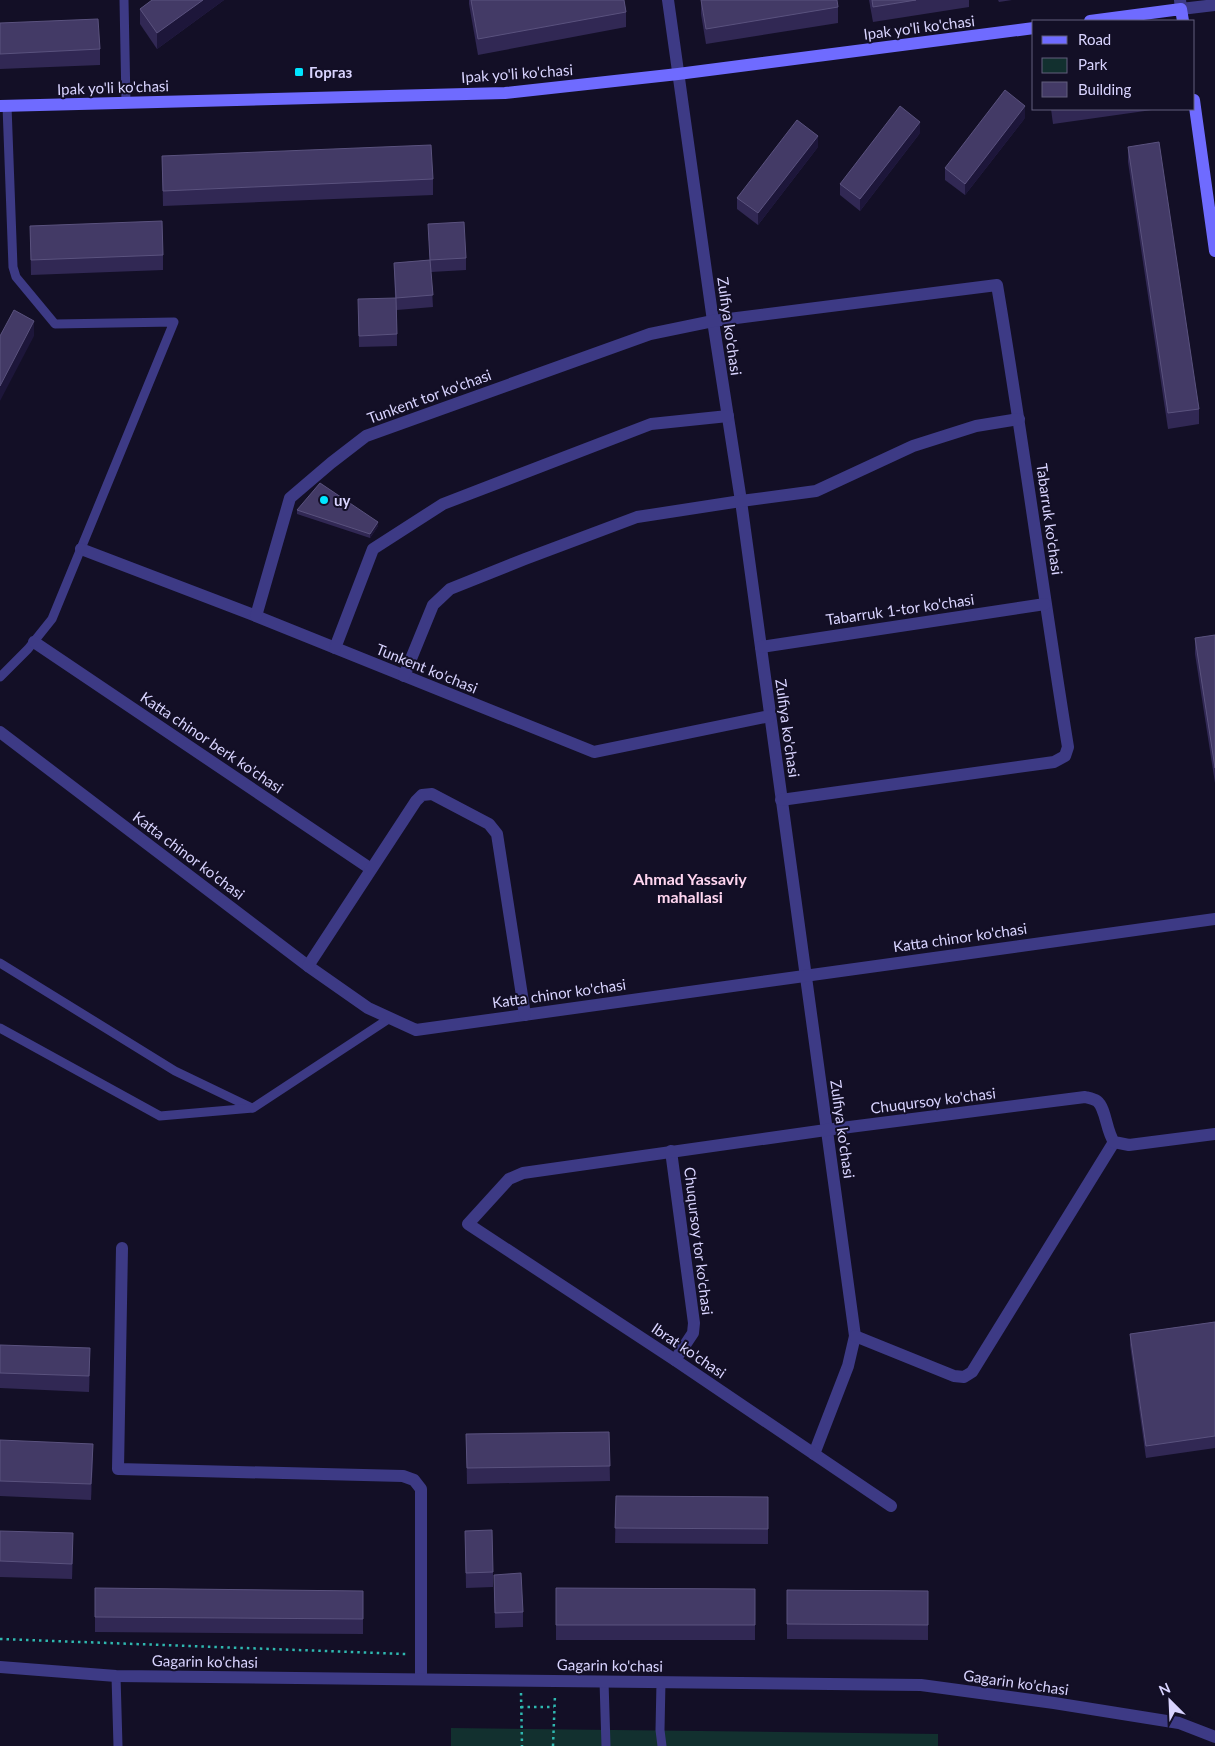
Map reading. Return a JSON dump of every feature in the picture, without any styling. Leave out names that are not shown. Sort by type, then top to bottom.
[{"type":"main road","points":[[1098,20],[1181,10]]},
{"type":"main road","name":"Ipak yo'li ko'chasi","points":[[3,106],[505,93],[678,74],[1032,28]]},
{"type":"main road","points":[[1195,107],[1215,251]]},
{"type":"street","name":"Zulfiya ko'chasi","points":[[668,0],[761,646],[855,1336],[848,1366],[814,1454]]},
{"type":"street","points":[[1181,10],[1215,4]]},
{"type":"street","name":"Tabarruk ko'chasi","points":[[713,321],[997,285],[1068,747],[1065,756],[1054,762],[781,800]]},
{"type":"street","name":"Tunkent tor ko'chasi","points":[[256,616],[290,498],[366,436],[650,334],[713,321]]},
{"type":"street","points":[[335,648],[373,549],[443,504],[651,424],[728,416]]},
{"type":"street","points":[[404,676],[433,605],[450,589],[525,558],[637,518],[816,491],[913,446],[976,426],[1019,419]]},
{"type":"street","name":"Tunkent ko'chasi","points":[[81,549],[256,616],[594,752],[770,716]]},
{"type":"street","name":"Tabarruk 1-tor ko'chasi","points":[[761,646],[1045,604]]},
{"type":"street","name":"Katta chinor berk ko'chasi","points":[[34,642],[371,869]]},
{"type":"street","name":"Katta chinor ko'chasi","points":[[0,732],[308,966],[368,1008],[416,1030],[1215,918]]},
{"type":"street","points":[[308,966],[416,801],[422,795],[432,794],[489,824],[497,834],[525,1015]]},
{"type":"street","name":"Chuqursoy ko'chasi","points":[[468,1224],[509,1179],[523,1172],[826,1130],[1085,1097],[1097,1100],[1103,1109],[1108,1134],[1114,1142]]},
{"type":"street","points":[[855,1336],[954,1376],[964,1377],[972,1372],[1114,1142],[1129,1145],[1215,1134]]},
{"type":"street","name":"Chuqursoy tor ko'chasi","points":[[671,1151],[694,1323],[693,1334],[675,1360]]},
{"type":"street","name":"Ibrat ko'chasi","points":[[468,1224],[675,1360],[891,1506]]},
{"type":"street","points":[[122,1248],[118,1469],[403,1476],[414,1480],[421,1489],[421,1680]]},
{"type":"street","name":"Gagarin ko'chasi","points":[[0,1667],[116,1676],[921,1686],[1054,1703],[1179,1723],[1215,1737]]},
{"type":"lane","points":[[124,0],[126,103]]},
{"type":"lane","points":[[0,677],[34,642],[52,619],[174,322],[56,324],[16,277],[13,267],[3,106]]},
{"type":"lane","points":[[0,964],[175,1071],[253,1108]]},
{"type":"lane","points":[[0,1028],[160,1116],[253,1108],[390,1018]]},
{"type":"lane","points":[[116,1676],[118,1746]]},
{"type":"lane","points":[[604,1682],[606,1746]]},
{"type":"lane","points":[[661,1682],[660,1730],[662,1746]]},
{"type":"path","points":[[0,1639],[406,1654]]},
{"type":"path","points":[[522,1681],[522,1746]]},
{"type":"path","points":[[553,1746],[555,1681]]},
{"type":"path","points":[[521,1707],[554,1707]]},
{"type":"green space","points":[[451,1728],[938,1734],[938,1746],[451,1746]]},
{"type":"building","points":[[152,0],[203,0],[157,33],[140,9]]},
{"type":"building","points":[[471,0],[624,0],[626,12],[478,39]]},
{"type":"building","points":[[701,0],[837,0],[838,7],[706,29]]},
{"type":"building","points":[[872,0],[916,0],[873,7]]},
{"type":"building","points":[[98,19],[100,49],[0,54],[0,23]]},
{"type":"building","points":[[1005,90],[1025,106],[965,184],[945,168]]},
{"type":"building","points":[[900,106],[920,122],[860,199],[840,184]]},
{"type":"building","points":[[797,120],[818,136],[758,213],[737,198]]},
{"type":"building","points":[[1159,142],[1199,409],[1168,413],[1128,147]]},
{"type":"building","points":[[431,145],[433,179],[163,191],[162,156]]},
{"type":"building","points":[[162,221],[163,255],[31,260],[30,226]]},
{"type":"building","points":[[464,222],[466,258],[430,260],[428,224]]},
{"type":"building","points":[[430,260],[433,295],[396,298],[394,263]]},
{"type":"building","points":[[396,298],[397,334],[359,336],[358,299]]},
{"type":"building","points":[[14,310],[34,321],[0,386],[0,336]]},
{"type":"building","name":"uy","points":[[320,483],[378,522],[370,534],[297,510]]},
{"type":"building","points":[[1215,635],[1215,768],[1195,638]]},
{"type":"building","points":[[1215,1322],[1215,1436],[1146,1446],[1130,1334]]},
{"type":"building","points":[[0,1345],[90,1348],[89,1376],[0,1373]]},
{"type":"building","points":[[609,1432],[610,1466],[467,1468],[466,1434]]},
{"type":"building","points":[[0,1440],[93,1444],[91,1484],[0,1481]]},
{"type":"building","points":[[616,1496],[768,1497],[768,1529],[615,1528]]},
{"type":"building","points":[[492,1530],[493,1572],[466,1573],[465,1531]]},
{"type":"building","points":[[0,1531],[73,1533],[72,1564],[0,1561]]},
{"type":"building","points":[[521,1573],[523,1612],[495,1613],[494,1575]]},
{"type":"building","points":[[95,1588],[363,1591],[363,1619],[95,1617]]},
{"type":"building","points":[[556,1588],[755,1589],[755,1625],[556,1625]]},
{"type":"building","points":[[787,1590],[928,1591],[928,1625],[787,1624]]},
{"type":"place","name":"Горгаз","points":[[299,72]]},
{"type":"place","name":"uy","points":[[324,500]]},
{"type":"district","name":"Ahmad Yassaviy mahallasi","points":[[690,887]]}]
